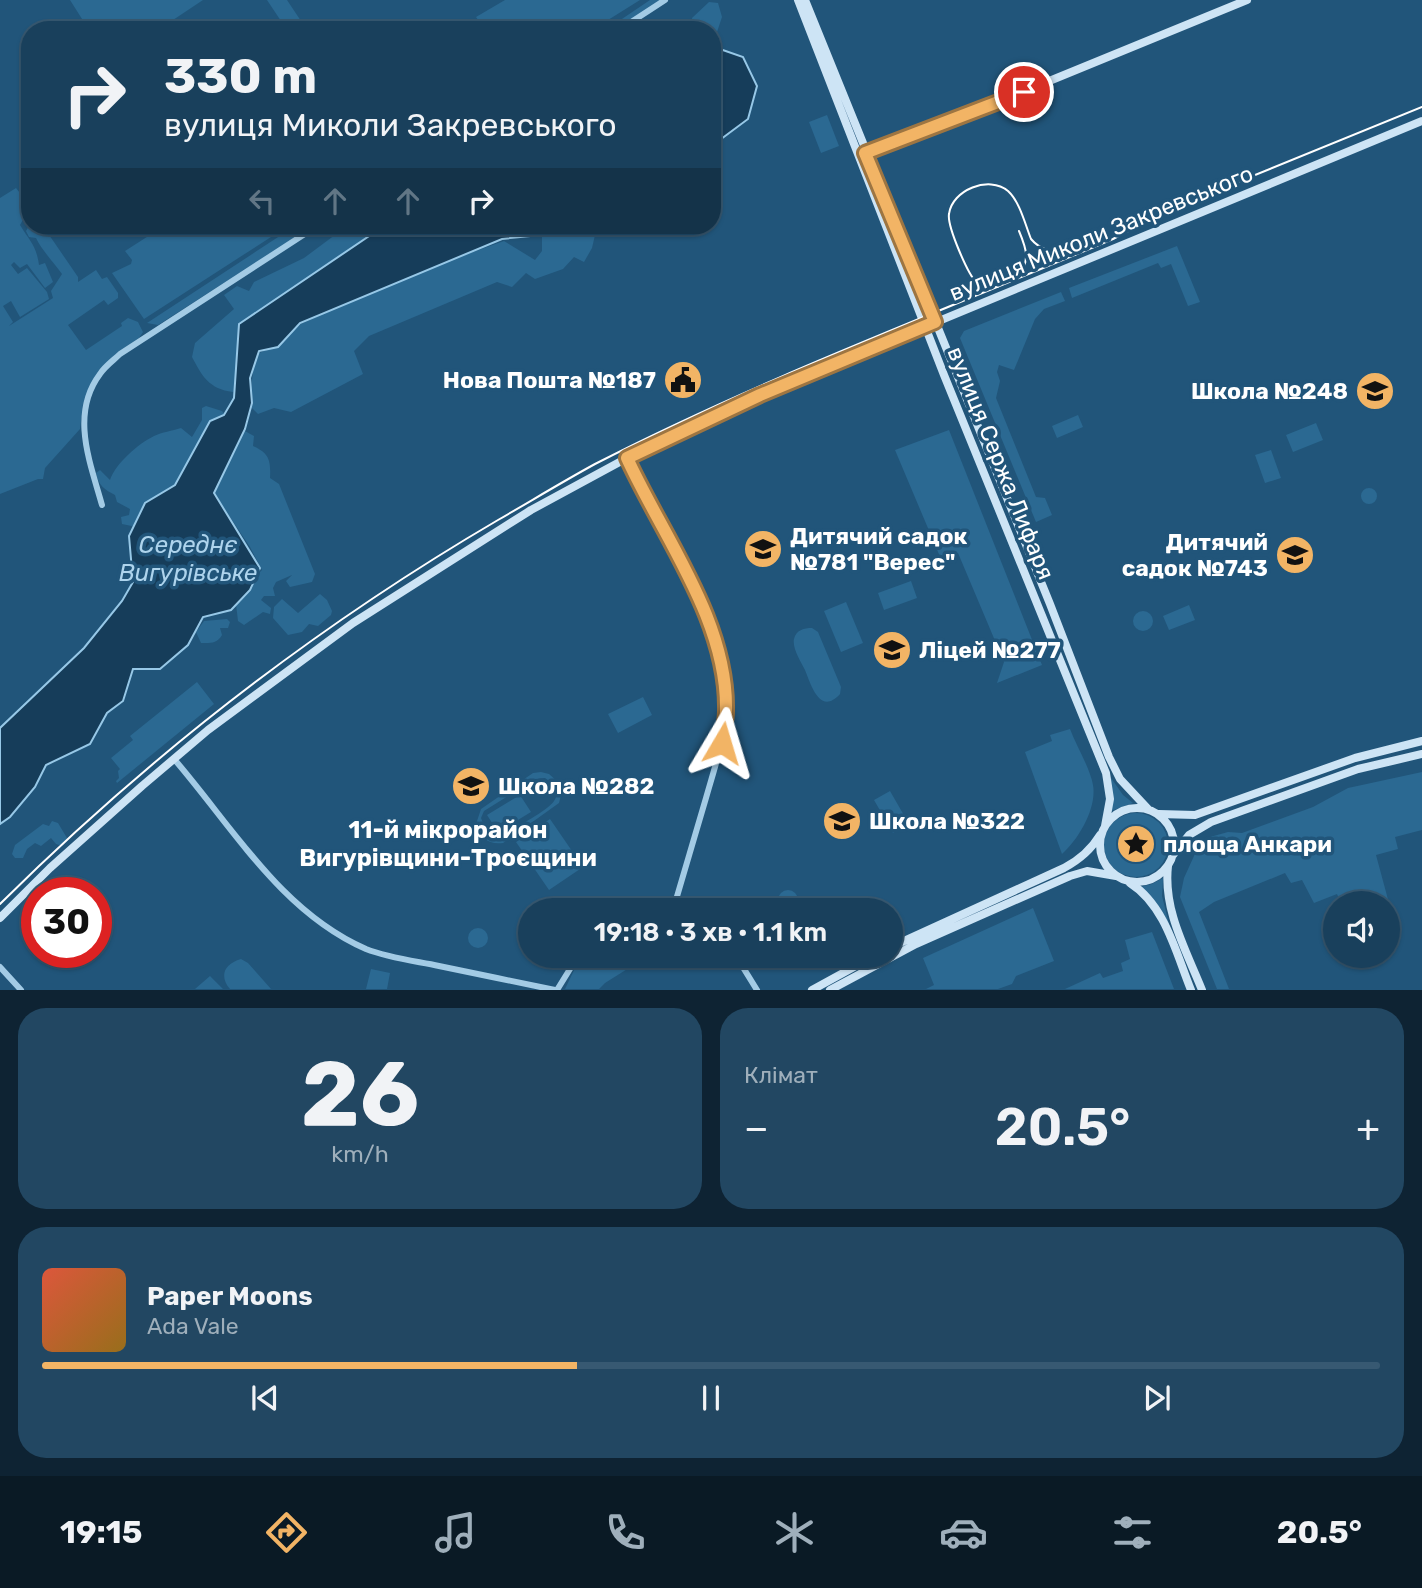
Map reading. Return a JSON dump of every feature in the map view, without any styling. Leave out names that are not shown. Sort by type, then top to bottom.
[{"type":"street","points":[[633,21],[665,0]]},
{"type":"street","name":"вулиця Сержа Лифаря","points":[[798,0],[935,322],[1109,757],[1120,779],[1148,809]]},
{"type":"street","name":"вулиця Сержа Лифаря","points":[[805,0],[925,326],[1106,773],[1110,799],[1105,826]]},
{"type":"street","points":[[862,154],[1248,0]]},
{"type":"street","name":"вулиця Миколи Закревського","points":[[0,918],[50,868],[174,759],[271,682],[404,589],[531,510],[627,458],[760,395],[1422,121]]},
{"type":"street","points":[[102,505],[83,433],[84,413],[100,373],[130,348],[303,235]]},
{"type":"street","points":[[627,458],[708,621],[725,686],[726,713],[721,745],[676,898]]},
{"type":"street","points":[[903,942],[1078,860],[1094,845],[1116,813],[1126,809],[1148,809],[1159,814],[1195,815],[1355,758],[1422,741]]},
{"type":"street","points":[[1202,989],[1174,922],[1166,881],[1173,855],[1189,835],[1211,822],[1358,769],[1422,754]]},
{"type":"street","points":[[174,759],[276,883],[318,922],[368,949],[556,989],[570,968]]},
{"type":"street","points":[[1159,814],[1173,832],[1173,855]]},
{"type":"street","points":[[1100,835],[1101,856],[1116,876]]},
{"type":"street","points":[[1127,881],[1150,880],[1168,866]]},
{"type":"street","points":[[830,989],[916,944],[1087,872],[1116,876],[1139,888],[1154,906],[1191,989]]},
{"type":"street","points":[[0,967],[21,989]]},
{"type":"street","points":[[744,968],[757,989]]},
{"type":"street","points":[[812,989],[851,968]]},
{"type":"shaded area","points":[[70,0],[203,0],[172,21],[83,21]]},
{"type":"shaded area","points":[[267,0],[287,0],[301,21],[281,21]]},
{"type":"shaded area","points":[[505,0],[640,0],[606,21],[479,21],[476,17]]},
{"type":"shaded area","points":[[650,0],[661,0],[630,20],[619,21]]},
{"type":"shaded area","points":[[709,2],[718,3],[722,17],[721,21],[692,21],[692,18]]},
{"type":"shaded area","points":[[827,115],[839,146],[821,153],[809,122]]},
{"type":"shaded area","points":[[16,188],[21,194],[21,235],[26,235],[34,248],[39,265],[45,263],[53,282],[45,288],[27,264],[20,268],[14,262],[11,265],[18,274],[27,268],[47,292],[49,299],[20,317],[11,301],[3,306],[13,322],[9,326],[53,298],[51,291],[62,274],[36,238],[28,235],[49,235],[78,277],[78,282],[96,270],[102,279],[107,277],[118,293],[118,298],[108,305],[104,300],[68,325],[86,350],[122,326],[121,323],[128,318],[138,322],[143,332],[98,372],[83,404],[80,429],[45,468],[43,479],[0,494],[0,198]]},
{"type":"shaded area","points":[[150,235],[274,235],[144,319],[112,273],[131,264],[132,260],[125,251]]},
{"type":"shaded area","points":[[281,235],[299,235],[158,325],[147,323]]},
{"type":"shaded area","points":[[335,235],[377,235],[281,304],[233,392],[212,385],[192,357],[195,343],[234,309],[224,295],[237,286],[249,291],[254,282],[304,258]]},
{"type":"shaded area","points":[[542,235],[595,235],[592,248],[584,262],[574,257],[563,269],[535,279],[526,273],[512,287],[497,282],[369,336],[354,351],[363,374],[291,412],[274,408],[258,414],[249,405],[255,355],[277,345],[301,324],[405,276],[504,241],[535,260],[542,251]]},
{"type":"shaded area","points":[[1177,246],[1200,302],[1188,306],[1171,264],[1161,268],[1158,263],[1072,298],[1069,288]]},
{"type":"shaded area","points":[[1061,292],[1065,301],[1044,309],[1035,319],[1014,370],[999,365],[997,372],[1000,381],[996,398],[1036,497],[1045,498],[1052,515],[1036,522],[960,338],[964,331]]},
{"type":"shaded area","points":[[206,406],[222,411],[227,417],[194,473],[144,508],[138,515],[146,517],[141,528],[122,524],[121,517],[129,515],[130,509],[117,502],[115,495],[100,484],[96,473],[100,470],[110,480],[128,455],[157,435],[181,428],[192,437],[202,420],[202,408]]},
{"type":"shaded area","points":[[1078,415],[1083,427],[1057,438],[1052,426]]},
{"type":"shaded area","points":[[1316,423],[1323,440],[1293,452],[1286,435]]},
{"type":"shaded area","points":[[243,430],[254,436],[253,446],[263,451],[268,458],[270,478],[279,484],[315,574],[312,582],[290,587],[286,581],[292,575],[276,582],[273,588],[275,596],[264,596],[261,600],[271,608],[270,614],[263,612],[244,625],[238,621],[236,604],[249,591],[249,583],[262,570],[213,492]]},
{"type":"shaded area","points":[[949,430],[1042,665],[997,683],[1004,662],[958,553],[941,559],[895,450]]},
{"type":"shaded area","points":[[1271,450],[1281,478],[1265,483],[1255,455]]},
{"type":"shaded area","points":[[1366,488],[1372,488],[1377,496],[1375,502],[1366,504],[1361,499],[1361,493]]},
{"type":"shaded area","points":[[911,581],[917,598],[884,610],[878,593]]},
{"type":"shaded area","points":[[320,594],[327,600],[332,611],[318,626],[309,624],[302,632],[288,635],[273,618],[274,607],[282,599],[298,613]]},
{"type":"shaded area","points":[[846,602],[863,643],[841,652],[824,611]]},
{"type":"shaded area","points":[[1189,605],[1195,620],[1169,630],[1163,616]]},
{"type":"shaded area","points":[[1143,611],[1150,614],[1153,621],[1150,628],[1143,631],[1136,628],[1133,621],[1136,614]]},
{"type":"shaded area","points":[[227,619],[230,622],[228,628],[220,628],[222,635],[218,640],[201,643],[196,632],[204,621]]},
{"type":"shaded area","points":[[812,628],[818,632],[841,687],[840,694],[827,702],[813,690],[794,647],[797,633]]},
{"type":"shaded area","points":[[197,682],[214,704],[117,783],[120,769],[111,758],[133,740],[130,736]]},
{"type":"shaded area","points":[[643,697],[652,715],[618,733],[608,714]]},
{"type":"shaded area","points":[[1070,729],[1089,771],[1094,794],[1085,822],[1075,840],[1062,854],[1025,752],[1052,741],[1050,735]]},
{"type":"shaded area","points":[[1422,772],[1422,830],[1395,837],[1398,849],[1376,855],[1386,891],[1323,891],[1323,899],[1314,903],[1302,880],[1291,883],[1285,873],[1214,902],[1199,912],[1229,989],[1217,989],[1180,897],[1184,878],[1199,845],[1210,837],[1228,832],[1242,833],[1313,807],[1348,788]]},
{"type":"shaded area","points":[[533,773],[549,774],[558,782],[561,795],[559,803],[503,843],[493,843],[486,839],[476,824],[481,809]],"holes":[[[545,778],[556,791],[551,805],[500,837],[487,833],[481,818],[484,811],[535,779]]]},
{"type":"shaded area","points":[[1109,775],[1123,795],[1133,803],[1111,811]]},
{"type":"shaded area","points":[[890,791],[909,824],[893,833],[874,800]]},
{"type":"shaded area","points":[[520,795],[531,812],[498,832],[487,815]]},
{"type":"shaded area","points":[[1130,813],[1142,813],[1159,822],[1166,833],[1166,857],[1159,868],[1142,877],[1130,877],[1118,872],[1109,863],[1104,851],[1104,839],[1109,827],[1118,818]]},
{"type":"shaded area","points":[[550,819],[583,867],[549,890],[516,842]]},
{"type":"shaded area","points":[[52,821],[58,823],[67,838],[62,846],[51,838],[41,846],[35,843],[27,849],[23,858],[15,858],[12,854],[15,845],[43,824],[49,826]]},
{"type":"shaded area","points":[[1163,878],[1162,896],[1170,928],[1140,887]]},
{"type":"shaded area","points":[[784,890],[792,890],[798,896],[778,898]]},
{"type":"shaded area","points":[[1033,908],[1054,961],[1016,976],[1012,984],[998,989],[926,989],[934,985],[923,958]]},
{"type":"shaded area","points":[[474,928],[482,928],[488,938],[482,948],[474,948],[468,942],[468,934]]},
{"type":"shaded area","points":[[1152,932],[1174,989],[1065,989],[1100,973],[1103,978],[1123,971],[1121,963],[1130,959],[1125,940]]},
{"type":"shaded area","points":[[241,959],[248,963],[271,989],[230,989],[225,980],[225,971]]},
{"type":"shaded area","points":[[575,968],[629,968],[599,989],[565,989]]},
{"type":"shaded area","points":[[371,969],[390,973],[387,989],[366,989]]},
{"type":"shaded area","points":[[210,976],[223,989],[195,989]]},
{"type":"water","points":[[721,49],[743,57],[757,86],[748,119],[721,139]]},
{"type":"water","name":"Середнє Вигурівське","points":[[371,235],[540,235],[502,239],[300,323],[278,347],[259,351],[250,378],[252,403],[245,429],[214,493],[260,568],[250,590],[231,610],[203,617],[188,645],[160,669],[133,669],[123,701],[107,713],[90,744],[46,765],[35,787],[10,817],[0,824],[0,728],[84,648],[122,601],[133,582],[129,536],[145,503],[175,485],[210,421],[224,415],[234,398],[239,324]]},
{"type":"tram line","points":[[0,904],[115,796],[175,745],[300,649],[431,561],[595,464],[787,374],[1113,239],[1164,212],[1422,107]]},
{"type":"tram line","points":[[998,287],[977,283],[951,229],[949,214],[952,205],[964,192],[972,188],[991,184],[1008,191],[1019,207],[1031,239],[1053,252],[1069,254]]},
{"type":"tram line","points":[[1016,279],[1026,261],[1019,231]]},
{"type":"place","name":"Нова Пошта №187","points":[[683,380]]},
{"type":"place","name":"Школа №248","points":[[1375,391]]},
{"type":"place","name":"Дитячий садок №781 \"Верес\"","points":[[763,549]]},
{"type":"place","name":"Дитячий садок №743","points":[[1295,555]]},
{"type":"place","name":"Ліцей №277","points":[[892,650]]},
{"type":"place","name":"Школа №282","points":[[471,786]]},
{"type":"place","name":"Школа №322","points":[[842,821]]},
{"type":"place","name":"площа Анкари","points":[[1136,844]]},
{"type":"district","name":"11-й мікрорайон Вигурівщини-Троєщини","points":[[448,844]]},
{"type":"route","points":[[722,743],[726,713],[725,686],[708,621],[690,580],[627,458],[760,395],[935,322],[865,153],[1024,92]]}]
